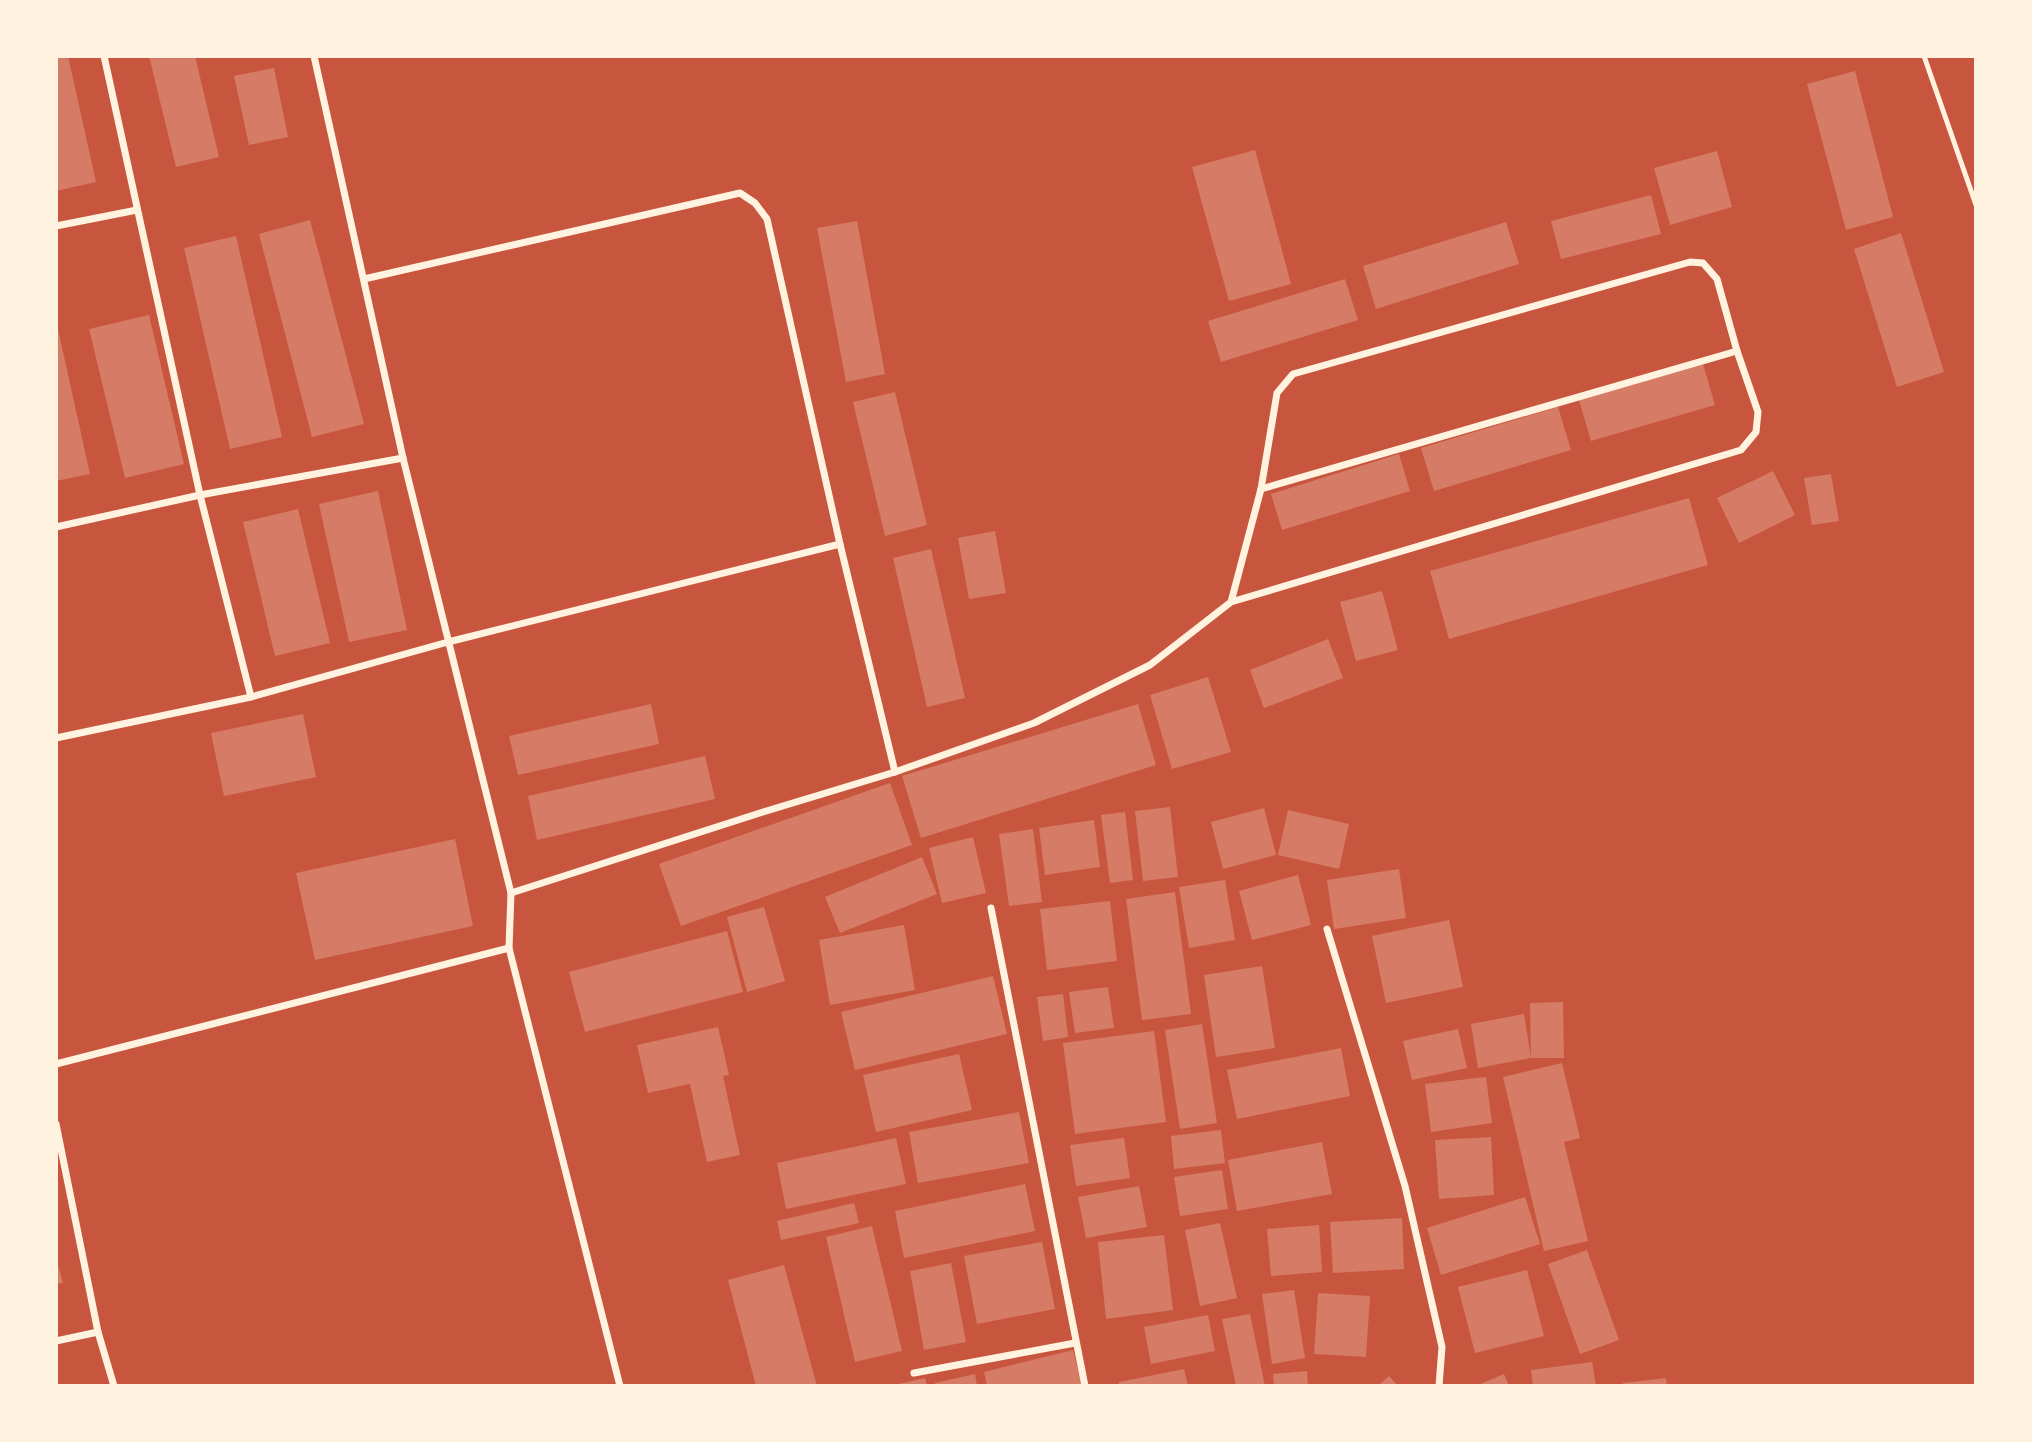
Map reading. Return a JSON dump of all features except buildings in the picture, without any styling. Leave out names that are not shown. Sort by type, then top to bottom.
[{"type":"street","points":[[104,56],[200,495],[251,698]]},
{"type":"street","points":[[314,56],[402,458],[511,893],[509,948],[620,1386]]},
{"type":"street","points":[[364,279],[740,193],[755,203],[766,219],[839,544],[895,772]]},
{"type":"street","points":[[56,226],[137,210]]},
{"type":"street","points":[[511,893],[895,772],[1034,723],[1150,666],[1231,602],[1741,450],[1756,432],[1758,412],[1717,279],[1703,263],[1690,262],[1293,374],[1276,393],[1261,489],[1231,602]]},
{"type":"street","points":[[1261,489],[1737,351]]},
{"type":"street","points":[[56,527],[200,495],[402,458]]},
{"type":"street","points":[[56,738],[251,698],[449,642],[839,544]]},
{"type":"street","points":[[990,908],[1085,1386]]},
{"type":"street","points":[[1328,929],[1405,1186],[1442,1347],[1439,1386]]},
{"type":"street","points":[[56,1064],[509,948]]},
{"type":"street","points":[[56,1124],[98,1332],[114,1386]]},
{"type":"street","points":[[56,1341],[98,1332]]},
{"type":"street","points":[[914,1373],[1075,1343]]},
{"type":"lane","points":[[1924,56],[1976,205]]}]
